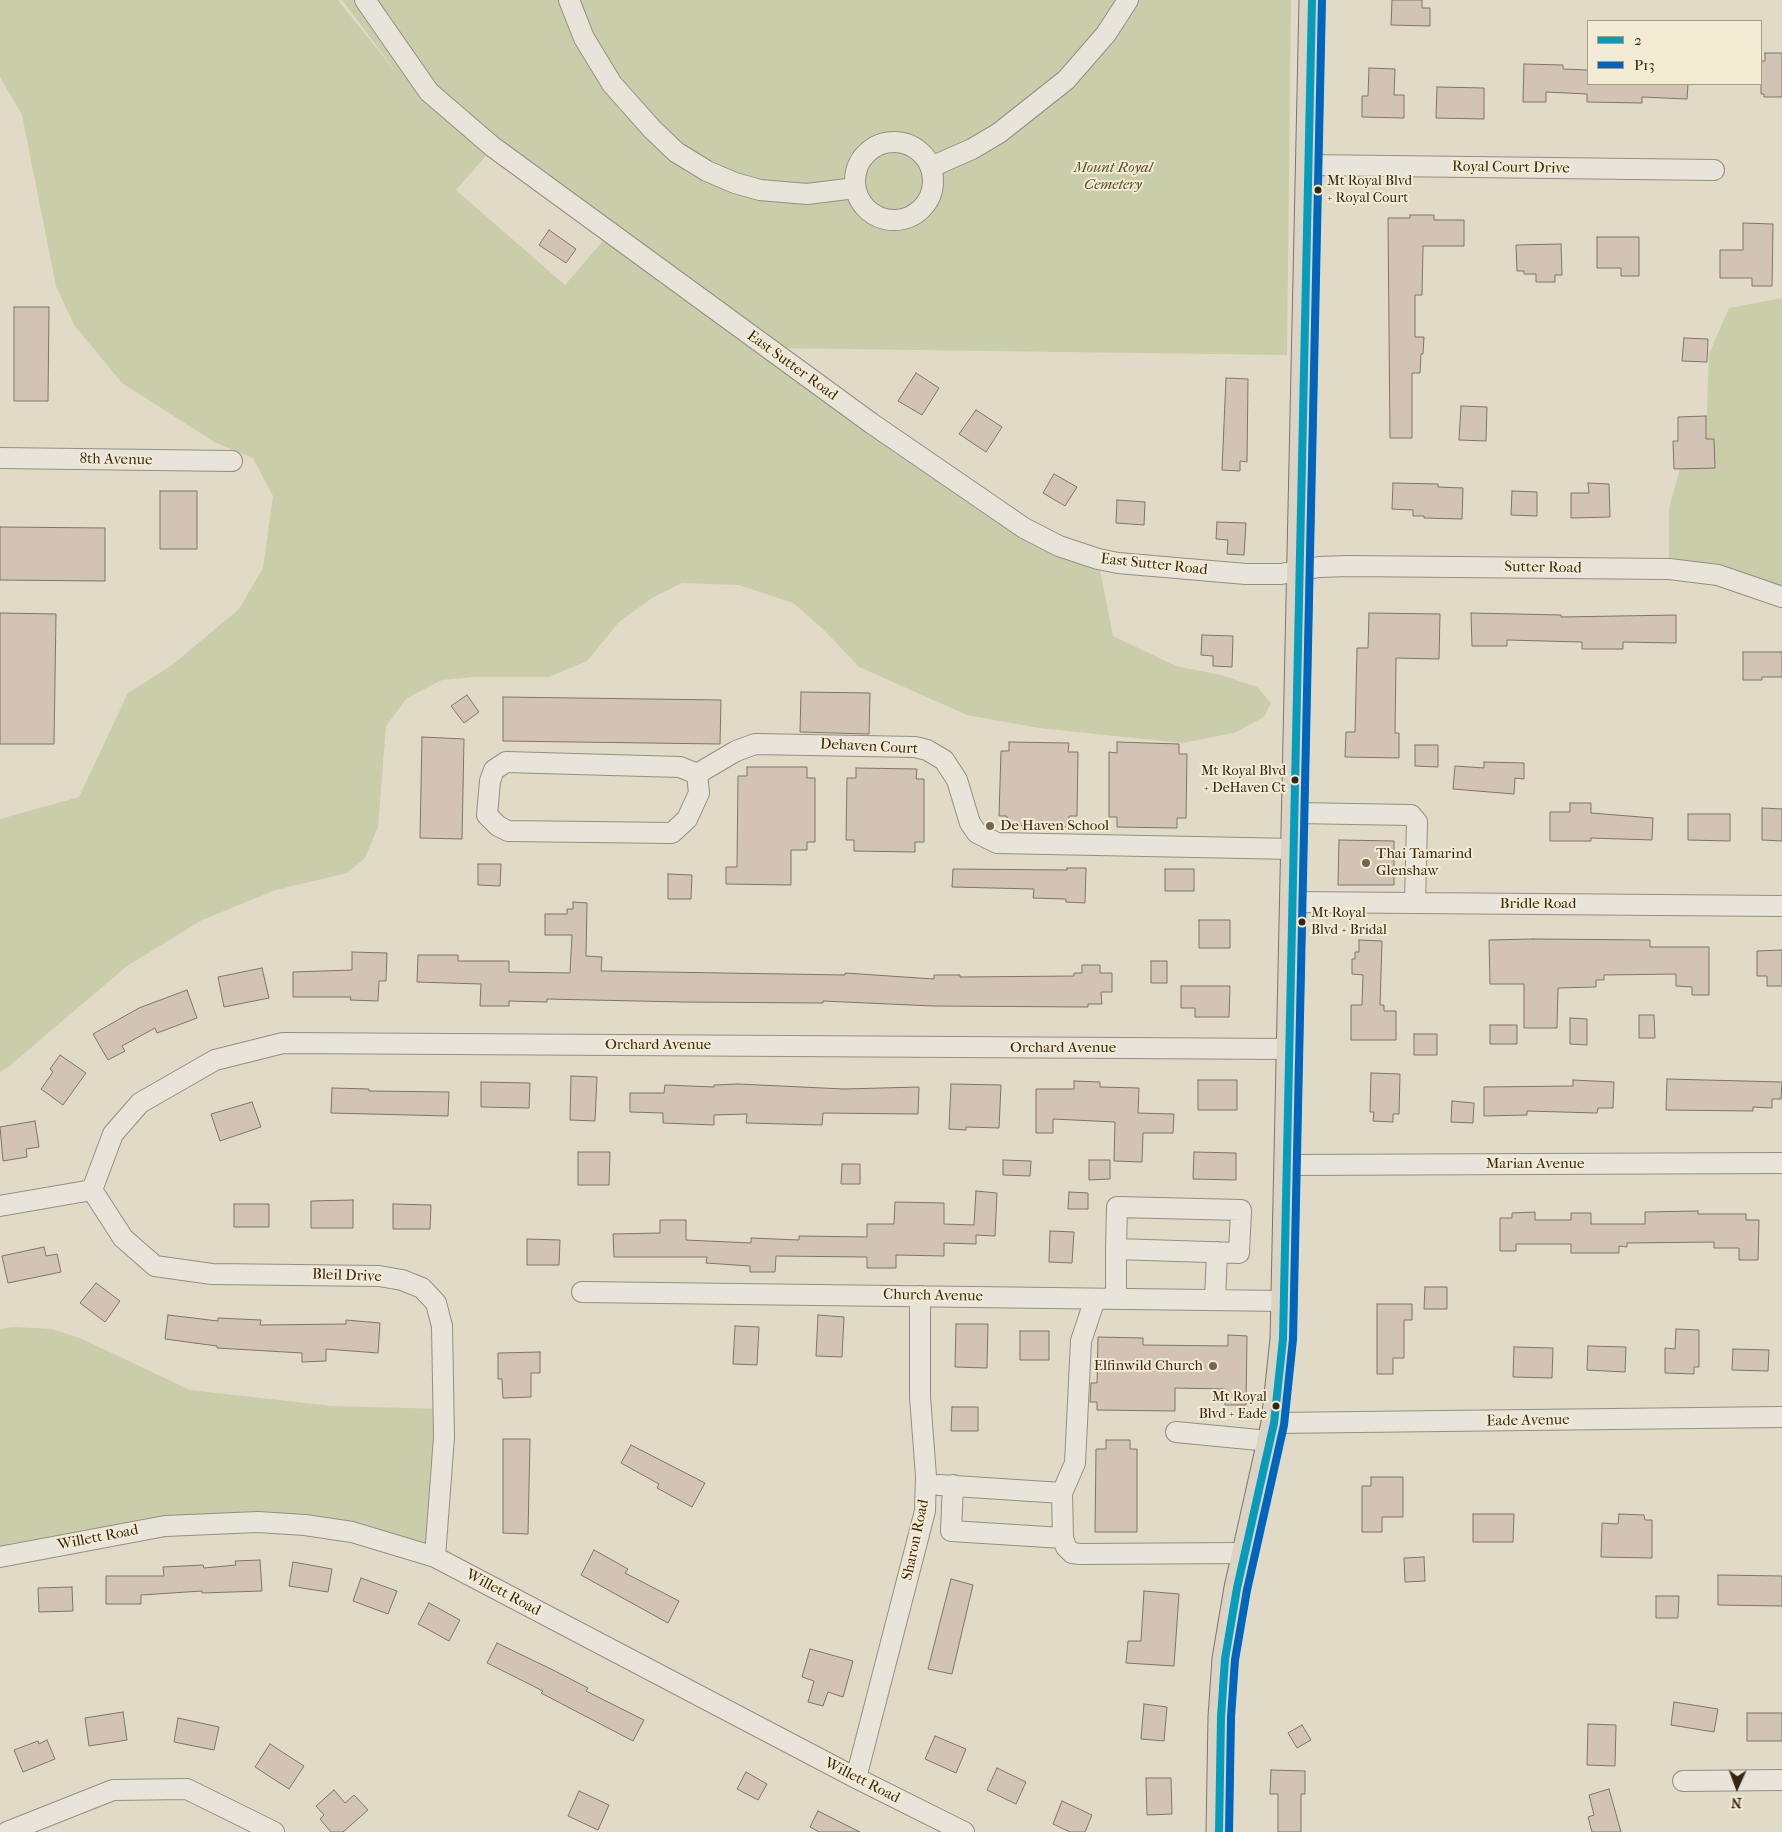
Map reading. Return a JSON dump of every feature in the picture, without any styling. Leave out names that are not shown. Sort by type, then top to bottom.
[{"type":"main road","points":[[1219,1832],[1221,1717],[1224,1669],[1244,1553],[1272,1432],[1278,1396],[1284,1301],[1291,1049],[1312,0]]},
{"type":"street","name":"East Sutter Road","points":[[365,0],[429,92],[493,147],[871,423],[1024,528],[1059,546],[1098,560],[1246,574],[1281,574],[1301,570]]},
{"type":"street","points":[[569,0],[584,38],[612,84],[652,129],[676,152],[707,171],[735,183],[760,190],[807,194],[855,188]]},
{"type":"street","points":[[931,167],[972,149],[1000,133],[1066,80],[1106,34],[1128,0]]},
{"type":"street","points":[[903,142],[914,146],[931,167],[933,178],[930,196],[918,212],[902,220],[892,220],[872,214],[863,206],[855,188],[855,173],[858,163],[866,153],[882,143],[903,142]]},
{"type":"street","name":"Royal Court Drive","points":[[1308,165],[1714,170]]},
{"type":"street","name":"8th Avenue","points":[[0,458],[232,461]]},
{"type":"street","name":"Sutter Road","points":[[1301,570],[1348,566],[1669,569],[1718,576],[1782,596]]},
{"type":"street","name":"Dehaven Court","points":[[698,774],[736,751],[755,744],[915,747],[927,750],[944,760],[957,780],[970,823],[977,833],[997,843],[1294,849]]},
{"type":"street","points":[[506,762],[680,767],[698,774],[699,793],[687,819],[672,833],[508,831],[498,826],[487,815],[490,781],[494,770],[506,762]]},
{"type":"street","points":[[1295,813],[1411,815],[1417,822],[1415,903]]},
{"type":"street","name":"Bridle Road","points":[[1293,902],[1782,906]]},
{"type":"street","name":"Orchard Avenue","points":[[92,1190],[113,1134],[140,1102],[215,1060],[283,1043],[1291,1049]]},
{"type":"street","name":"Marian Avenue","points":[[1288,1164],[1782,1163]]},
{"type":"street","points":[[0,1206],[92,1190]]},
{"type":"street","name":"Bleil Drive","points":[[92,1190],[123,1238],[155,1266],[212,1274],[379,1276],[402,1280],[422,1288],[436,1304],[442,1326],[444,1437],[435,1557]]},
{"type":"street","points":[[1116,1249],[1239,1253],[1241,1210],[1117,1207],[1116,1249],[1116,1299]]},
{"type":"street","points":[[1215,1300],[1217,1252]]},
{"type":"street","name":"Church Avenue","points":[[582,1292],[1284,1301]]},
{"type":"street","name":"Sharon Road","points":[[856,1778],[925,1511],[926,1484],[920,1397],[920,1296]]},
{"type":"street","points":[[1095,1298],[1081,1341],[1074,1464],[1062,1493],[1063,1538],[1066,1547],[1072,1553],[1080,1554],[1244,1553]]},
{"type":"street","name":"Eade Avenue","points":[[1176,1432],[1272,1432],[1782,1417]]},
{"type":"street","points":[[926,1484],[1062,1493]]},
{"type":"street","points":[[953,1485],[951,1531],[1063,1538]]},
{"type":"street","name":"Willett Road","points":[[0,1557],[165,1526],[258,1522],[305,1525],[352,1532],[435,1557],[856,1778],[964,1832]]},
{"type":"street","points":[[1683,1781],[1782,1780]]},
{"type":"street","points":[[8,1832],[113,1790],[187,1789],[274,1832]]},
{"type":"green space","name":"Mount Royal Cemetery","points":[[0,0],[338,0],[403,81],[342,0],[1291,0],[1287,355],[770,348],[935,467],[1098,559],[1113,636],[1176,666],[1221,675],[1257,687],[1271,703],[1264,717],[1234,733],[1182,743],[1039,728],[967,715],[859,667],[823,629],[793,603],[739,585],[682,583],[652,598],[619,622],[587,661],[549,677],[474,677],[442,680],[407,698],[386,726],[378,827],[365,858],[347,873],[276,890],[202,920],[127,966],[0,1072],[0,819],[79,797],[128,693],[172,665],[239,609],[263,568],[273,496],[253,458],[216,443],[122,383],[74,325],[56,286],[22,115],[0,77]],"holes":[[[491,150],[609,234],[565,285],[456,190]]]},
{"type":"green space","points":[[1782,298],[1782,597],[1669,569],[1669,508],[1681,465],[1706,439],[1709,354],[1729,308]]},
{"type":"green space","points":[[12,1327],[52,1329],[82,1339],[190,1390],[332,1406],[444,1409],[435,1557],[258,1522],[0,1557],[0,1329]]},
{"type":"building","points":[[1392,0],[1422,0],[1422,8],[1430,8],[1430,26],[1391,25]]},
{"type":"building","points":[[1765,53],[1782,53],[1782,97],[1764,97],[1764,94],[1761,94],[1762,61],[1765,61]]},
{"type":"building","points":[[1524,64],[1563,65],[1563,69],[1587,70],[1587,85],[1688,85],[1687,99],[1642,97],[1642,103],[1587,102],[1587,94],[1546,92],[1546,102],[1523,102]]},
{"type":"building","points":[[1369,68],[1395,69],[1394,95],[1404,95],[1404,118],[1362,117],[1362,96],[1368,96]]},
{"type":"building","points":[[1437,87],[1484,88],[1484,119],[1436,118]]},
{"type":"building","points":[[1410,215],[1434,215],[1434,220],[1464,220],[1464,246],[1423,246],[1422,295],[1415,295],[1415,337],[1424,337],[1420,373],[1412,373],[1412,438],[1390,438],[1388,218],[1410,218]]},
{"type":"building","points":[[1743,223],[1773,224],[1772,286],[1752,286],[1752,278],[1720,278],[1720,250],[1743,250]]},
{"type":"building","points":[[549,230],[576,249],[566,263],[539,245]]},
{"type":"building","points":[[1597,237],[1639,237],[1639,276],[1621,276],[1621,268],[1597,268]]},
{"type":"building","points":[[1561,244],[1562,275],[1555,275],[1555,282],[1536,282],[1536,274],[1524,274],[1524,271],[1517,271],[1516,245]]},
{"type":"building","points":[[14,307],[49,307],[48,401],[14,401]]},
{"type":"building","points":[[1684,338],[1708,339],[1707,362],[1682,361]]},
{"type":"building","points":[[916,373],[939,388],[922,415],[898,401]]},
{"type":"building","points":[[1226,378],[1248,379],[1247,462],[1240,461],[1240,471],[1222,470]]},
{"type":"building","points":[[1461,406],[1487,407],[1486,441],[1459,440]]},
{"type":"building","points":[[976,410],[1002,427],[986,452],[959,434]]},
{"type":"building","points":[[1706,416],[1706,439],[1714,439],[1715,468],[1674,469],[1673,441],[1678,441],[1678,417]]},
{"type":"building","points":[[1054,474],[1077,487],[1065,506],[1043,493]]},
{"type":"building","points":[[1393,483],[1438,484],[1438,487],[1463,488],[1462,519],[1424,518],[1424,516],[1413,516],[1413,510],[1392,509]]},
{"type":"building","points":[[1588,483],[1609,484],[1610,517],[1571,518],[1571,493],[1589,493]]},
{"type":"building","points":[[160,491],[197,491],[197,549],[160,549]]},
{"type":"building","points":[[1512,491],[1537,492],[1537,516],[1511,515]]},
{"type":"building","points":[[1117,500],[1145,502],[1144,525],[1116,523]]},
{"type":"building","points":[[1217,522],[1246,523],[1244,555],[1227,554],[1228,540],[1216,539]]},
{"type":"building","points":[[0,527],[105,528],[105,581],[0,580]]},
{"type":"building","points":[[0,613],[56,614],[54,744],[0,744]]},
{"type":"building","points":[[1369,613],[1440,614],[1439,659],[1396,658],[1395,733],[1399,733],[1399,758],[1345,757],[1346,732],[1355,732],[1357,648],[1368,648]]},
{"type":"building","points":[[1471,613],[1561,615],[1561,617],[1676,615],[1676,643],[1623,642],[1623,649],[1582,649],[1582,642],[1507,640],[1507,646],[1472,646]]},
{"type":"building","points":[[1202,635],[1233,636],[1232,667],[1213,666],[1213,656],[1201,655]]},
{"type":"building","points":[[1743,652],[1782,652],[1782,677],[1762,677],[1762,680],[1743,680]]},
{"type":"building","points":[[801,692],[870,693],[869,734],[800,732]]},
{"type":"building","points":[[467,695],[479,712],[464,723],[451,706]]},
{"type":"building","points":[[503,697],[721,700],[720,744],[503,741]]},
{"type":"building","points":[[422,737],[464,739],[462,839],[420,838]]},
{"type":"building","points":[[1009,742],[1069,743],[1068,752],[1078,752],[1077,816],[1069,816],[1069,827],[1007,825],[1007,816],[999,816],[1001,751],[1009,751]]},
{"type":"building","points":[[1117,742],[1179,744],[1179,754],[1187,754],[1186,818],[1177,818],[1177,828],[1117,827],[1117,817],[1109,817],[1109,752],[1117,753]]},
{"type":"building","points":[[1415,745],[1438,745],[1438,767],[1415,766]]},
{"type":"building","points":[[1484,762],[1524,763],[1524,779],[1515,778],[1514,794],[1453,789],[1455,766],[1484,768]]},
{"type":"building","points":[[747,767],[807,767],[807,778],[815,778],[815,842],[807,842],[807,850],[791,850],[791,885],[726,884],[726,867],[737,867],[738,776],[747,776]]},
{"type":"building","points":[[856,768],[917,769],[916,779],[924,779],[924,842],[915,842],[915,852],[854,851],[854,840],[846,840],[847,778],[856,778]]},
{"type":"building","points":[[1570,803],[1591,803],[1591,813],[1653,818],[1652,840],[1591,838],[1591,841],[1550,841],[1550,812],[1570,812]]},
{"type":"building","points":[[1762,808],[1782,809],[1782,841],[1762,840]]},
{"type":"building","points":[[1688,814],[1730,814],[1730,841],[1688,840]]},
{"type":"building","name":"Thai Tamarind Glenshaw","points":[[1339,840],[1394,841],[1394,885],[1338,885]]},
{"type":"building","points":[[478,864],[501,864],[500,886],[478,885]]},
{"type":"building","points":[[1067,868],[1086,868],[1085,903],[1066,902],[1066,899],[1033,898],[1034,889],[952,887],[953,869],[1067,870]]},
{"type":"building","points":[[1165,869],[1194,869],[1194,891],[1165,891]]},
{"type":"building","points":[[668,874],[692,875],[691,899],[668,899]]},
{"type":"building","points":[[573,902],[587,903],[586,956],[602,957],[601,971],[845,975],[845,973],[934,979],[934,975],[960,975],[960,977],[1074,976],[1074,973],[1082,973],[1082,965],[1100,965],[1100,973],[1112,973],[1112,992],[1101,992],[1102,1004],[1088,1004],[1088,1007],[933,1006],[823,1001],[823,1003],[683,1002],[547,999],[547,1002],[509,1001],[509,1006],[480,1006],[481,984],[417,982],[418,955],[458,955],[458,961],[509,961],[509,972],[570,973],[572,935],[545,935],[545,914],[567,914],[567,909],[573,909]]},
{"type":"building","points":[[1199,920],[1230,920],[1230,948],[1199,948]]},
{"type":"building","points":[[1359,940],[1382,941],[1380,1005],[1384,1005],[1384,1011],[1396,1011],[1396,1040],[1351,1040],[1351,1005],[1362,1005],[1363,975],[1352,974],[1352,959],[1355,959],[1355,952],[1359,952]]},
{"type":"building","points":[[1489,940],[1650,940],[1650,947],[1709,947],[1709,995],[1692,995],[1692,987],[1676,986],[1676,974],[1604,975],[1604,980],[1596,980],[1596,987],[1558,988],[1557,1028],[1524,1028],[1524,984],[1490,984]]},
{"type":"building","points":[[1782,950],[1782,986],[1767,986],[1767,976],[1757,976],[1757,951]]},
{"type":"building","points":[[352,952],[387,953],[386,981],[379,981],[378,1001],[350,1000],[351,997],[293,997],[293,972],[352,970]]},
{"type":"building","points":[[1151,961],[1167,961],[1167,983],[1151,983]]},
{"type":"building","points":[[262,968],[269,998],[224,1007],[218,977]]},
{"type":"building","points":[[1181,986],[1230,986],[1229,1017],[1195,1017],[1195,1008],[1181,1008]]},
{"type":"building","points":[[187,990],[197,1018],[157,1033],[155,1028],[122,1046],[125,1051],[108,1060],[93,1034],[139,1008]]},
{"type":"building","points":[[1639,1015],[1654,1015],[1655,1038],[1639,1038]]},
{"type":"building","points":[[1570,1018],[1587,1019],[1587,1045],[1570,1044]]},
{"type":"building","points":[[1490,1025],[1517,1025],[1517,1044],[1490,1044]]},
{"type":"building","points":[[1414,1034],[1437,1034],[1437,1055],[1414,1055]]},
{"type":"building","points":[[60,1055],[86,1073],[63,1105],[41,1089],[53,1072],[50,1069]]},
{"type":"building","points":[[1371,1073],[1400,1074],[1399,1114],[1393,1114],[1393,1122],[1373,1121],[1374,1112],[1370,1112]]},
{"type":"building","points":[[571,1076],[597,1077],[595,1121],[570,1120]]},
{"type":"building","points":[[1667,1079],[1782,1082],[1781,1099],[1772,1099],[1772,1108],[1753,1107],[1753,1111],[1666,1110]]},
{"type":"building","points":[[1198,1080],[1237,1080],[1237,1110],[1198,1110]]},
{"type":"building","points":[[1573,1080],[1614,1082],[1613,1108],[1598,1108],[1597,1113],[1527,1111],[1527,1115],[1484,1116],[1484,1087],[1573,1086]]},
{"type":"building","points":[[1074,1081],[1100,1082],[1100,1087],[1139,1088],[1138,1113],[1174,1114],[1173,1133],[1143,1133],[1142,1162],[1114,1161],[1115,1122],[1053,1119],[1053,1133],[1036,1133],[1036,1089],[1074,1089]]},
{"type":"building","points":[[481,1082],[530,1083],[529,1108],[481,1107]]},
{"type":"building","points":[[738,1084],[844,1089],[919,1087],[918,1114],[823,1113],[822,1125],[746,1123],[747,1114],[714,1115],[714,1125],[663,1123],[663,1113],[630,1112],[630,1093],[664,1093],[665,1085],[714,1087],[714,1085]]},
{"type":"building","points":[[951,1084],[1001,1085],[999,1128],[966,1127],[966,1130],[949,1129]]},
{"type":"building","points":[[332,1088],[369,1089],[369,1091],[449,1092],[448,1116],[331,1113]]},
{"type":"building","points":[[1452,1101],[1474,1103],[1473,1123],[1451,1122]]},
{"type":"building","points":[[252,1102],[261,1127],[220,1141],[211,1114]]},
{"type":"building","points":[[35,1121],[39,1147],[26,1149],[27,1157],[3,1161],[0,1127]]},
{"type":"building","points":[[578,1152],[610,1152],[609,1185],[578,1185]]},
{"type":"building","points":[[1194,1152],[1236,1153],[1236,1180],[1193,1179]]},
{"type":"building","points":[[1003,1160],[1031,1161],[1030,1176],[1003,1175]]},
{"type":"building","points":[[1089,1160],[1110,1160],[1110,1179],[1089,1180]]},
{"type":"building","points":[[842,1164],[860,1164],[860,1184],[841,1184]]},
{"type":"building","points":[[976,1191],[997,1193],[995,1236],[976,1235],[976,1244],[944,1243],[944,1256],[896,1255],[896,1268],[867,1268],[867,1257],[776,1256],[775,1272],[750,1272],[750,1266],[706,1263],[707,1257],[614,1257],[613,1234],[660,1233],[660,1220],[686,1220],[686,1240],[751,1243],[751,1238],[799,1240],[799,1236],[867,1237],[867,1224],[894,1224],[895,1202],[944,1203],[944,1224],[974,1225]]},
{"type":"building","points":[[1069,1192],[1088,1193],[1088,1209],[1068,1209]]},
{"type":"building","points":[[353,1200],[353,1228],[311,1228],[311,1201]]},
{"type":"building","points":[[234,1204],[269,1204],[269,1227],[234,1227]]},
{"type":"building","points":[[393,1204],[431,1205],[430,1229],[393,1229]]},
{"type":"building","points":[[1698,1211],[1698,1214],[1746,1214],[1746,1220],[1759,1220],[1758,1260],[1739,1260],[1739,1248],[1714,1248],[1714,1242],[1627,1243],[1627,1247],[1619,1246],[1619,1253],[1571,1253],[1571,1244],[1516,1244],[1516,1251],[1500,1251],[1500,1218],[1512,1218],[1512,1213],[1535,1212],[1535,1220],[1571,1220],[1571,1213],[1591,1213],[1591,1224],[1645,1224],[1645,1212]]},
{"type":"building","points":[[1050,1231],[1074,1232],[1072,1263],[1049,1262]]},
{"type":"building","points":[[527,1239],[560,1240],[559,1265],[527,1265]]},
{"type":"building","points":[[44,1247],[46,1256],[57,1254],[61,1272],[8,1283],[2,1256]]},
{"type":"building","points":[[96,1283],[120,1301],[105,1322],[80,1303]]},
{"type":"building","points":[[1425,1287],[1447,1287],[1447,1309],[1424,1309]]},
{"type":"building","points":[[1377,1304],[1412,1304],[1412,1320],[1404,1320],[1404,1358],[1393,1358],[1393,1374],[1377,1374]]},
{"type":"building","points":[[168,1315],[218,1321],[218,1318],[261,1320],[260,1325],[346,1324],[346,1320],[380,1323],[378,1353],[326,1349],[326,1361],[302,1362],[302,1353],[217,1348],[217,1346],[165,1339]]},
{"type":"building","points":[[818,1315],[844,1317],[842,1357],[816,1356]]},
{"type":"building","points":[[956,1324],[988,1324],[987,1368],[955,1367]]},
{"type":"building","points":[[735,1326],[759,1327],[757,1365],[733,1364]]},
{"type":"building","points":[[1676,1329],[1699,1330],[1699,1367],[1694,1367],[1694,1374],[1665,1373],[1665,1348],[1675,1349]]},
{"type":"building","points":[[1020,1331],[1049,1331],[1049,1360],[1020,1360]]},
{"type":"building","points":[[1228,1335],[1247,1336],[1246,1405],[1225,1405],[1225,1389],[1175,1388],[1175,1411],[1097,1410],[1097,1402],[1090,1402],[1091,1383],[1097,1383],[1098,1337],[1143,1338],[1143,1345],[1228,1346]]},
{"type":"building","points":[[1588,1346],[1626,1347],[1625,1372],[1587,1370]]},
{"type":"building","points":[[1514,1347],[1553,1348],[1552,1378],[1513,1377]]},
{"type":"building","points":[[1733,1349],[1769,1350],[1768,1371],[1732,1370]]},
{"type":"building","points":[[540,1352],[540,1373],[531,1373],[531,1397],[503,1398],[502,1379],[498,1379],[498,1353]]},
{"type":"building","points":[[952,1407],[978,1407],[978,1431],[951,1431]]},
{"type":"building","points":[[503,1439],[530,1439],[528,1534],[503,1533]]},
{"type":"building","points":[[1106,1440],[1130,1440],[1130,1449],[1137,1449],[1137,1532],[1095,1532],[1096,1449],[1106,1449]]},
{"type":"building","points":[[631,1445],[705,1483],[692,1507],[657,1488],[659,1484],[621,1463]]},
{"type":"building","points":[[1371,1477],[1403,1477],[1403,1517],[1382,1517],[1382,1532],[1362,1532],[1362,1486],[1371,1486]]},
{"type":"building","points":[[1473,1514],[1514,1514],[1513,1542],[1473,1542]]},
{"type":"building","points":[[1619,1514],[1644,1515],[1645,1520],[1652,1520],[1652,1558],[1601,1557],[1602,1523],[1618,1524]]},
{"type":"building","points":[[594,1550],[628,1569],[625,1573],[679,1601],[668,1623],[581,1575]]},
{"type":"building","points":[[1424,1557],[1425,1581],[1405,1582],[1404,1558]]},
{"type":"building","points":[[260,1560],[262,1591],[202,1593],[202,1591],[141,1595],[141,1604],[106,1604],[106,1576],[164,1576],[163,1567],[203,1565],[204,1568],[236,1565],[235,1561]]},
{"type":"building","points":[[293,1562],[332,1569],[328,1592],[289,1586]]},
{"type":"building","points":[[1718,1575],[1782,1576],[1782,1606],[1718,1605]]},
{"type":"building","points":[[361,1578],[397,1591],[388,1614],[353,1601]]},
{"type":"building","points":[[951,1579],[973,1585],[952,1674],[928,1669]]},
{"type":"building","points":[[72,1587],[73,1611],[39,1612],[38,1588]]},
{"type":"building","points":[[1144,1591],[1179,1594],[1174,1666],[1126,1663],[1128,1641],[1141,1641]]},
{"type":"building","points":[[1656,1596],[1679,1596],[1678,1618],[1656,1618]]},
{"type":"building","points":[[429,1603],[460,1620],[449,1641],[418,1624]]},
{"type":"building","points":[[497,1643],[588,1688],[586,1691],[644,1720],[633,1741],[541,1693],[543,1691],[487,1663]]},
{"type":"building","points":[[810,1649],[853,1661],[843,1697],[828,1692],[823,1706],[808,1702],[814,1681],[802,1677]]},
{"type":"building","points":[[1674,1702],[1718,1709],[1714,1732],[1671,1725]]},
{"type":"building","points":[[1144,1704],[1167,1707],[1164,1741],[1141,1739]]},
{"type":"building","points":[[123,1712],[127,1740],[89,1746],[85,1718]]},
{"type":"building","points":[[1747,1713],[1782,1713],[1782,1741],[1747,1741]]},
{"type":"building","points":[[178,1718],[219,1727],[214,1750],[174,1742]]},
{"type":"building","points":[[1588,1724],[1616,1725],[1615,1766],[1587,1765]]},
{"type":"building","points":[[1302,1725],[1311,1740],[1297,1748],[1288,1733]]},
{"type":"building","points":[[935,1736],[966,1749],[956,1773],[925,1759]]},
{"type":"building","points":[[47,1740],[55,1759],[23,1772],[14,1750],[38,1741],[39,1744]]},
{"type":"building","points":[[270,1744],[304,1766],[289,1789],[255,1767]]},
{"type":"building","points":[[997,1768],[1026,1782],[1016,1804],[987,1790]]},
{"type":"building","points":[[1271,1770],[1305,1771],[1305,1794],[1301,1794],[1301,1832],[1278,1832],[1278,1794],[1270,1794]]},
{"type":"building","points":[[746,1772],[767,1784],[758,1800],[737,1789]]},
{"type":"building","points":[[1146,1778],[1171,1778],[1172,1814],[1147,1815]]},
{"type":"building","points":[[1609,1789],[1621,1832],[1592,1832],[1588,1817],[1594,1815],[1589,1795]]},
{"type":"building","points":[[334,1790],[345,1803],[354,1795],[368,1810],[343,1832],[331,1832],[320,1819],[324,1815],[316,1806]]},
{"type":"building","points":[[579,1791],[609,1805],[598,1830],[568,1816]]},
{"type":"building","points":[[1062,1801],[1092,1815],[1085,1832],[1070,1832],[1053,1824]]},
{"type":"building","points":[[818,1811],[860,1832],[819,1832],[810,1827]]},
{"type":"transit line","name":"2","points":[[1219,1832],[1221,1717],[1225,1659],[1237,1588],[1274,1423],[1283,1339],[1312,0]]},
{"type":"transit line","name":"P13","points":[[1229,1832],[1231,1717],[1235,1660],[1247,1590],[1284,1425],[1293,1339],[1322,0]]},
{"type":"place","name":"Mt Royal Blvd + Royal Court","points":[[1318,190]]},
{"type":"place","name":"Mt Royal Blvd + DeHaven Ct","points":[[1295,780]]},
{"type":"place","name":"De Haven School","points":[[990,826]]},
{"type":"place","name":"Thai Tamarind Glenshaw","points":[[1366,863]]},
{"type":"place","name":"Mt Royal Blvd + Bridal","points":[[1302,922]]},
{"type":"place","name":"Elfinwild Church","points":[[1213,1366]]},
{"type":"place","name":"Mt Royal Blvd + Eade","points":[[1276,1406]]}]
